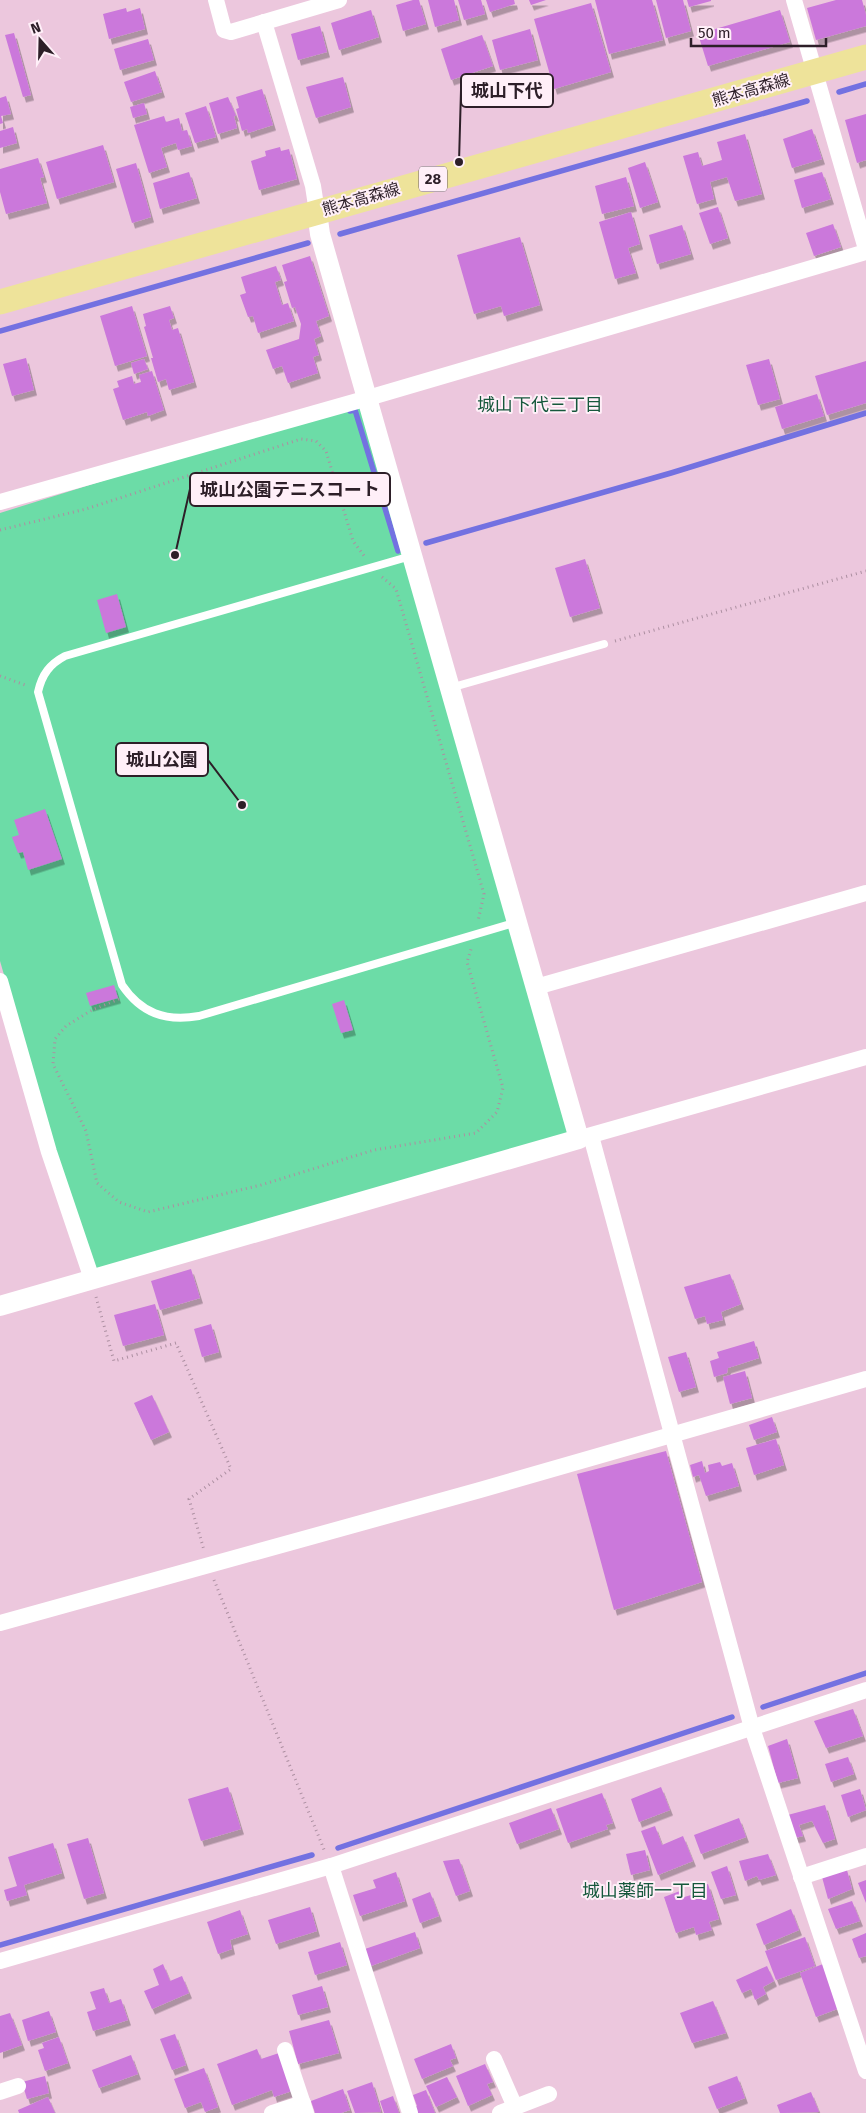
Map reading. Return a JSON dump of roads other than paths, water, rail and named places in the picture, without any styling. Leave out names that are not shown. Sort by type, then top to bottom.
[{"type":"main road","name":"熊本高森線","points":[[0,302],[866,57]]},
{"type":"street","points":[[216,0],[224,30],[230,32],[339,0]]},
{"type":"street","points":[[0,502],[368,398],[866,250],[794,0]]},
{"type":"street","points":[[264,22],[313,186],[320,234],[536,987],[585,1138],[672,1434],[752,1728],[866,2071]]},
{"type":"street","points":[[536,987],[866,893]]},
{"type":"street","points":[[0,981],[49,1152],[92,1279]]},
{"type":"street","points":[[0,1306],[866,1057]]},
{"type":"street","points":[[0,1623],[866,1379]]},
{"type":"street","points":[[0,1961],[331,1866],[866,1690]]},
{"type":"street","points":[[801,1878],[866,1856]]},
{"type":"street","points":[[331,1866],[410,2113]]},
{"type":"street","points":[[272,2113],[304,2108],[285,2050]]},
{"type":"street","points":[[494,2059],[507,2110],[549,2094]]},
{"type":"street","points":[[0,2092],[18,2086]]},
{"type":"lane","points":[[413,556],[65,656],[54,662],[46,670],[39,690],[122,985],[140,1005],[166,1018],[183,1019],[199,1016],[517,922]]},
{"type":"lane","points":[[450,688],[604,644]]},
{"type":"waterway","points":[[839,92],[866,84]]},
{"type":"waterway","points":[[340,234],[807,101]]},
{"type":"waterway","points":[[0,331],[308,243]]},
{"type":"waterway","points":[[350,411],[355,410],[398,551]]},
{"type":"waterway","points":[[426,543],[671,473],[866,413]]},
{"type":"waterway","points":[[763,1707],[866,1673]]},
{"type":"waterway","points":[[338,1848],[732,1717]]},
{"type":"waterway","points":[[0,1945],[312,1855]]},
{"type":"place","name":"城山下代","points":[[459,162]]},
{"type":"place","name":"城山公園テニスコート","points":[[175,555]]},
{"type":"place","name":"城山公園","points":[[242,805]]},
{"type":"district","name":"城山下代三丁目","points":[[540,405]]},
{"type":"district","name":"城山薬師一丁目","points":[[645,1891]]}]
